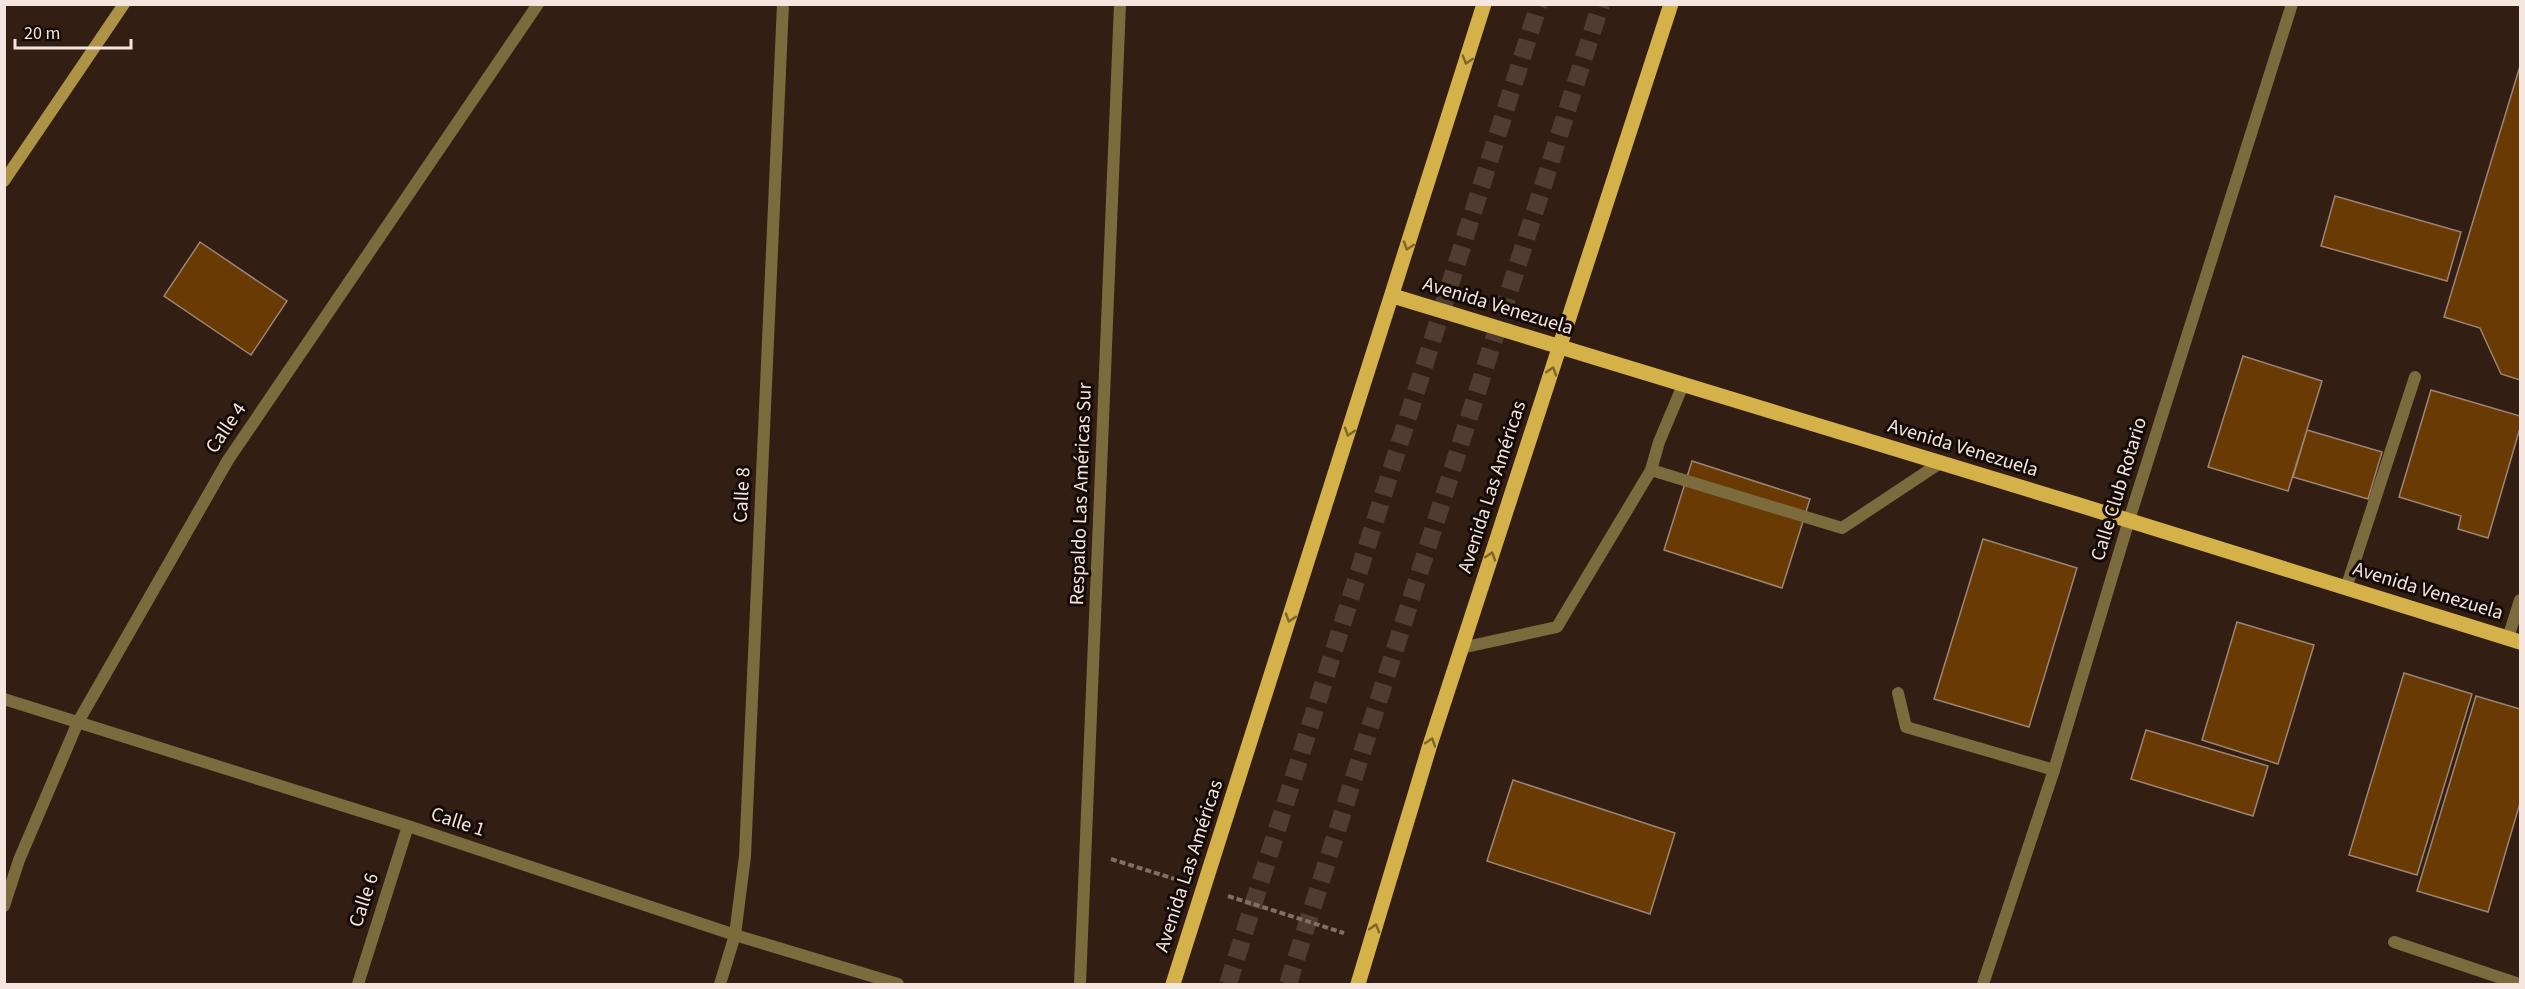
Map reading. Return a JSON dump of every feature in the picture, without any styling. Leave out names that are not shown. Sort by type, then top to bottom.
[{"type":"main road","points":[[4,181],[124,4]]},
{"type":"main road","name":"Avenida Las Américas","points":[[1173,984],[1484,4]]},
{"type":"main road","name":"Avenida Las Américas","points":[[1358,984],[1461,648],[1671,4]]},
{"type":"main road","name":"Avenida Venezuela","points":[[1393,296],[2514,640]]},
{"type":"street","name":"Calle 4","points":[[4,906],[19,860],[78,722],[228,460],[538,4]]},
{"type":"street","name":"Calle 8","points":[[720,984],[735,935],[745,856],[783,4]]},
{"type":"street","name":"Respaldo Las Américas Sur","points":[[1080,984],[1120,4]]},
{"type":"street","name":"Calle Club Rotario","points":[[1983,984],[2054,770],[2129,520],[2292,4]]},
{"type":"street","points":[[2346,588],[2415,377]]},
{"type":"street","points":[[1461,648],[1557,627],[1651,470],[1659,442],[1683,385]]},
{"type":"street","points":[[1651,470],[1842,528],[1940,463]]},
{"type":"street","points":[[2514,640],[2520,600]]},
{"type":"street","points":[[1898,693],[1906,727],[2054,770]]},
{"type":"street","name":"Calle 1","points":[[4,699],[408,826],[735,935],[898,984]]},
{"type":"street","name":"Calle 6","points":[[358,984],[408,826]]},
{"type":"street","points":[[2394,942],[2519,984]]},
{"type":"path","points":[[1118,862],[1371,941]]},
{"type":"building","points":[[2520,66],[2520,380],[2501,374],[2480,328],[2444,317]]},
{"type":"building","points":[[2335,196],[2461,232],[2447,281],[2321,246]]},
{"type":"building","points":[[200,242],[287,301],[251,355],[164,296]]},
{"type":"building","points":[[2243,356],[2322,381],[2288,491],[2208,467]]},
{"type":"building","points":[[2431,390],[2520,416],[2520,428],[2488,538],[2458,529],[2461,516],[2399,497]]},
{"type":"building","points":[[2307,430],[2382,452],[2368,499],[2293,477]]},
{"type":"building","points":[[1692,461],[1810,499],[1782,588],[1664,550]]},
{"type":"building","points":[[1983,539],[2077,568],[2029,727],[1934,699]]},
{"type":"building","points":[[2237,622],[2314,645],[2278,764],[2202,740]]},
{"type":"building","points":[[2404,673],[2472,694],[2417,875],[2349,855]]},
{"type":"building","points":[[2476,696],[2520,709],[2520,803],[2488,912],[2417,891]]},
{"type":"building","points":[[2146,730],[2268,766],[2253,816],[2131,779]]},
{"type":"building","points":[[1513,780],[1675,833],[1650,914],[1487,861]]},
{"type":"tunnel","points":[[1228,984],[1539,4]]},
{"type":"tunnel","points":[[1288,984],[1601,4]]}]
